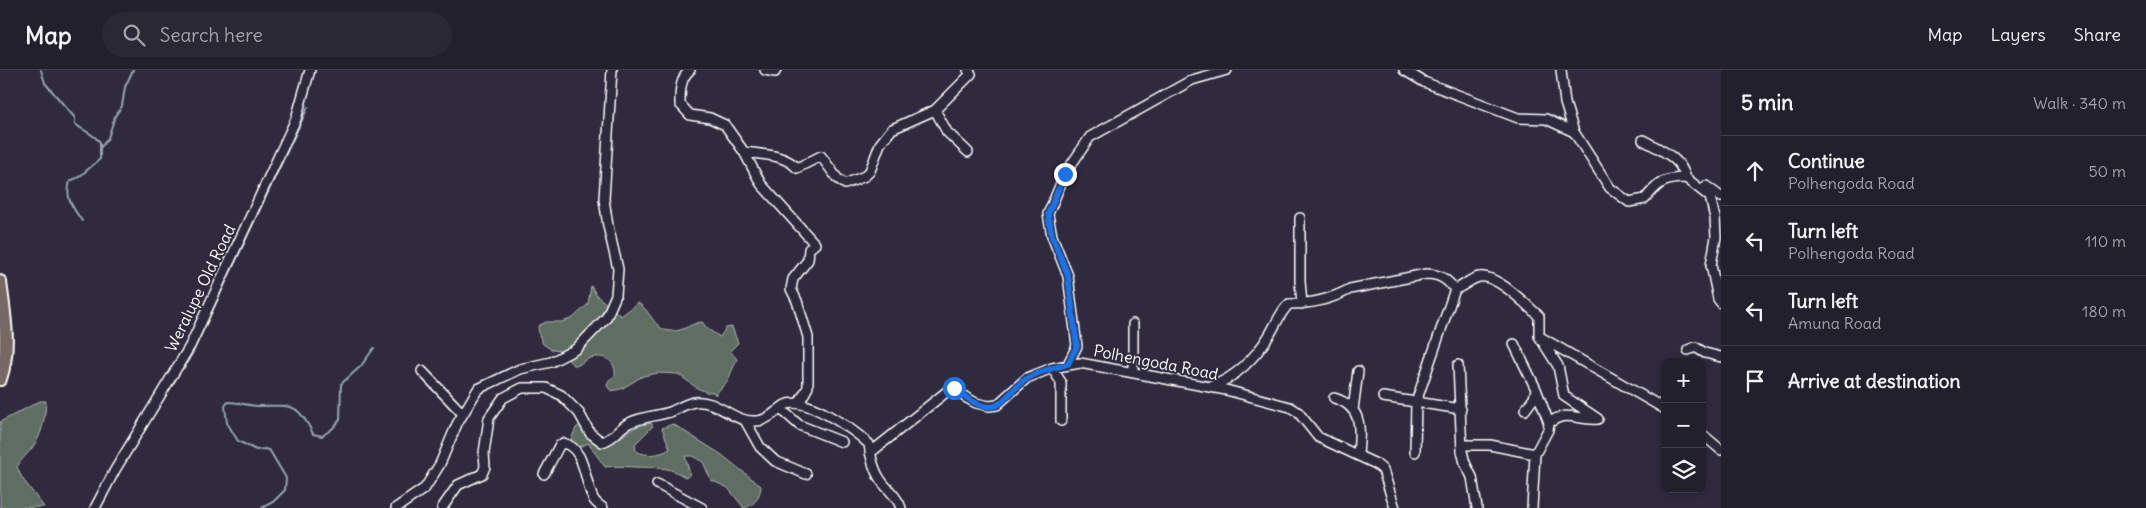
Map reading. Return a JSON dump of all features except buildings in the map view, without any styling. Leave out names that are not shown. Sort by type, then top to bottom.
[{"type":"highway","points":[[0,282],[7,337],[5,361],[0,379]]},
{"type":"street","name":"Weralupe Old Road","points":[[95,508],[115,470],[190,346],[296,120],[310,70]]},
{"type":"street","points":[[396,508],[425,488],[440,464],[463,414],[478,389],[520,369],[551,362],[576,349],[606,318],[616,295],[618,270],[604,199],[612,70]]},
{"type":"street","points":[[690,70],[686,74],[680,89],[680,104],[690,115],[710,118],[725,125],[744,152],[761,184],[815,244],[810,249],[808,260],[793,279],[791,289],[797,301],[808,338],[808,387],[799,403]]},
{"type":"street","points":[[765,70],[775,72],[776,70]]},
{"type":"street","points":[[744,152],[790,160],[797,168],[821,156],[837,178],[845,184],[865,176],[870,171],[880,144],[892,129],[935,110],[971,74],[968,70]]},
{"type":"street","points":[[1068,364],[1077,346],[1075,328],[1068,276],[1052,236],[1048,214],[1065,174],[1090,137],[1192,80],[1227,70]]},
{"type":"street","points":[[1404,70],[1424,82],[1518,118],[1546,120],[1574,132]]},
{"type":"street","points":[[1561,70],[1566,103],[1574,132],[1610,188],[1629,202],[1645,199],[1657,184],[1671,178],[1686,178],[1710,196],[1715,218],[1716,236],[1711,265],[1718,299],[1721,303]]},
{"type":"street","points":[[935,110],[947,132],[968,152]]},
{"type":"street","points":[[1643,140],[1667,153],[1721,197]]},
{"type":"street","points":[[1683,167],[1686,178]]},
{"type":"street","points":[[1300,218],[1302,304]]},
{"type":"street","points":[[1206,387],[1220,383],[1238,371],[1267,340],[1289,304],[1302,304],[1339,295],[1350,289],[1426,274],[1438,274],[1446,279],[1455,289]]},
{"type":"street","points":[[1455,289],[1460,288],[1470,279],[1482,276],[1499,282],[1539,316],[1539,336],[1558,366],[1564,396],[1598,419],[1588,420],[1569,414],[1558,416],[1549,423]]},
{"type":"street","points":[[1415,452],[1416,402],[1455,289]]},
{"type":"street","points":[[1133,324],[1133,371]]},
{"type":"street","points":[[1539,336],[1661,407]]},
{"type":"street","points":[[1514,344],[1536,389],[1549,423],[1548,430],[1535,454],[1532,508]]},
{"type":"street","points":[[1688,350],[1695,347],[1705,353],[1721,357]]},
{"type":"street","name":"Polhengoda Road","points":[[870,453],[950,388],[954,388],[964,397],[976,403],[989,406],[997,405],[1027,378],[1052,368],[1080,363],[1133,371],[1226,390],[1290,407],[1298,412],[1318,437],[1376,464],[1383,470],[1396,508]]},
{"type":"street","points":[[1458,365],[1462,445],[1465,462],[1472,477],[1478,508]]},
{"type":"street","points":[[1052,368],[1061,382],[1061,421]]},
{"type":"street","points":[[422,371],[463,414]]},
{"type":"street","points":[[1353,410],[1358,371]]},
{"type":"street","points":[[442,508],[458,485],[482,474],[485,466],[484,453],[490,418],[502,398],[522,388],[546,388],[562,395],[579,413],[590,434],[602,442],[611,440],[628,423],[671,412],[694,402],[704,402],[717,407],[746,422],[760,421],[786,405],[799,403],[815,408],[860,436],[869,444],[870,453],[879,478],[898,500],[901,508]]},
{"type":"street","points":[[1525,410],[1534,398],[1536,389]]},
{"type":"street","points":[[1383,397],[1461,408]]},
{"type":"street","points":[[1334,398],[1343,400],[1359,419],[1358,456]]},
{"type":"street","points":[[781,409],[799,425],[842,442]]},
{"type":"street","points":[[746,422],[760,447],[776,460],[806,474]]},
{"type":"street","points":[[1706,437],[1721,450]]},
{"type":"street","points":[[544,474],[559,446],[563,443],[568,444],[580,459],[594,500],[603,508]]},
{"type":"street","points":[[1462,445],[1490,445],[1535,454]]},
{"type":"street","points":[[657,484],[702,508]]},
{"type":"green space","points":[[591,286],[597,296],[621,316],[638,303],[647,311],[657,325],[667,330],[677,331],[702,322],[709,330],[720,337],[726,328],[732,327],[738,343],[730,351],[737,359],[728,380],[715,395],[714,392],[706,392],[697,388],[678,374],[658,373],[643,376],[621,389],[611,391],[607,386],[609,380],[615,376],[615,369],[608,359],[603,357],[590,358],[579,365],[573,365],[560,351],[552,350],[543,344],[538,326],[546,322],[562,322],[573,318],[588,304]]},
{"type":"green space","points":[[40,401],[46,401],[41,431],[36,443],[17,467],[22,478],[44,507],[0,508],[0,422]]},
{"type":"green space","points":[[651,423],[653,426],[635,444],[636,451],[653,454],[662,453],[670,449],[662,428],[673,424],[722,455],[761,486],[756,500],[744,508],[728,488],[711,480],[703,462],[692,456],[685,456],[690,474],[686,478],[673,471],[661,468],[605,467],[588,443],[580,447],[574,445],[571,439],[576,428],[580,425],[595,443],[607,445],[636,427]]},
{"type":"waterway","points":[[41,70],[45,83],[75,118],[75,124],[100,142],[100,159],[79,177],[70,181],[69,198],[82,221]]},
{"type":"waterway","points":[[101,147],[108,138],[115,116],[122,106],[125,87],[133,70]]},
{"type":"waterway","points":[[179,371],[184,368],[193,352],[308,107]]},
{"type":"waterway","points":[[262,508],[273,502],[285,490],[286,478],[270,451],[265,449],[256,450],[238,441],[227,423],[225,406],[228,402],[255,406],[286,406],[297,411],[302,416],[313,434],[322,436],[340,420],[341,384],[361,366],[374,348]]},
{"type":"route","points":[[954,388],[964,397],[976,403],[989,406],[997,405],[1027,378],[1068,364],[1077,346],[1068,276],[1052,236],[1048,214],[1065,174]]}]
